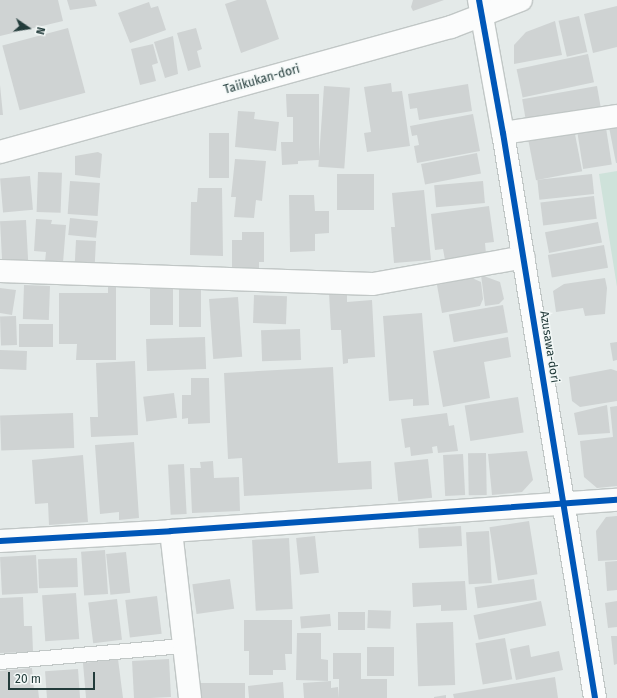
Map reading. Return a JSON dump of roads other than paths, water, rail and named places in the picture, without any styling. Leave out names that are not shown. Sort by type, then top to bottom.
[{"type":"street","name":"Taiikukan-dori","points":[[0,152],[451,27],[480,8],[521,0]]},
{"type":"street","name":"Azusawa-dori","points":[[480,8],[524,257],[595,698]]},
{"type":"street","points":[[503,133],[617,116]]},
{"type":"street","points":[[0,271],[373,284],[524,257]]},
{"type":"street","points":[[0,541],[171,531],[617,500]]},
{"type":"street","points":[[171,531],[190,698]]},
{"type":"lane","points":[[0,662],[184,646]]}]
